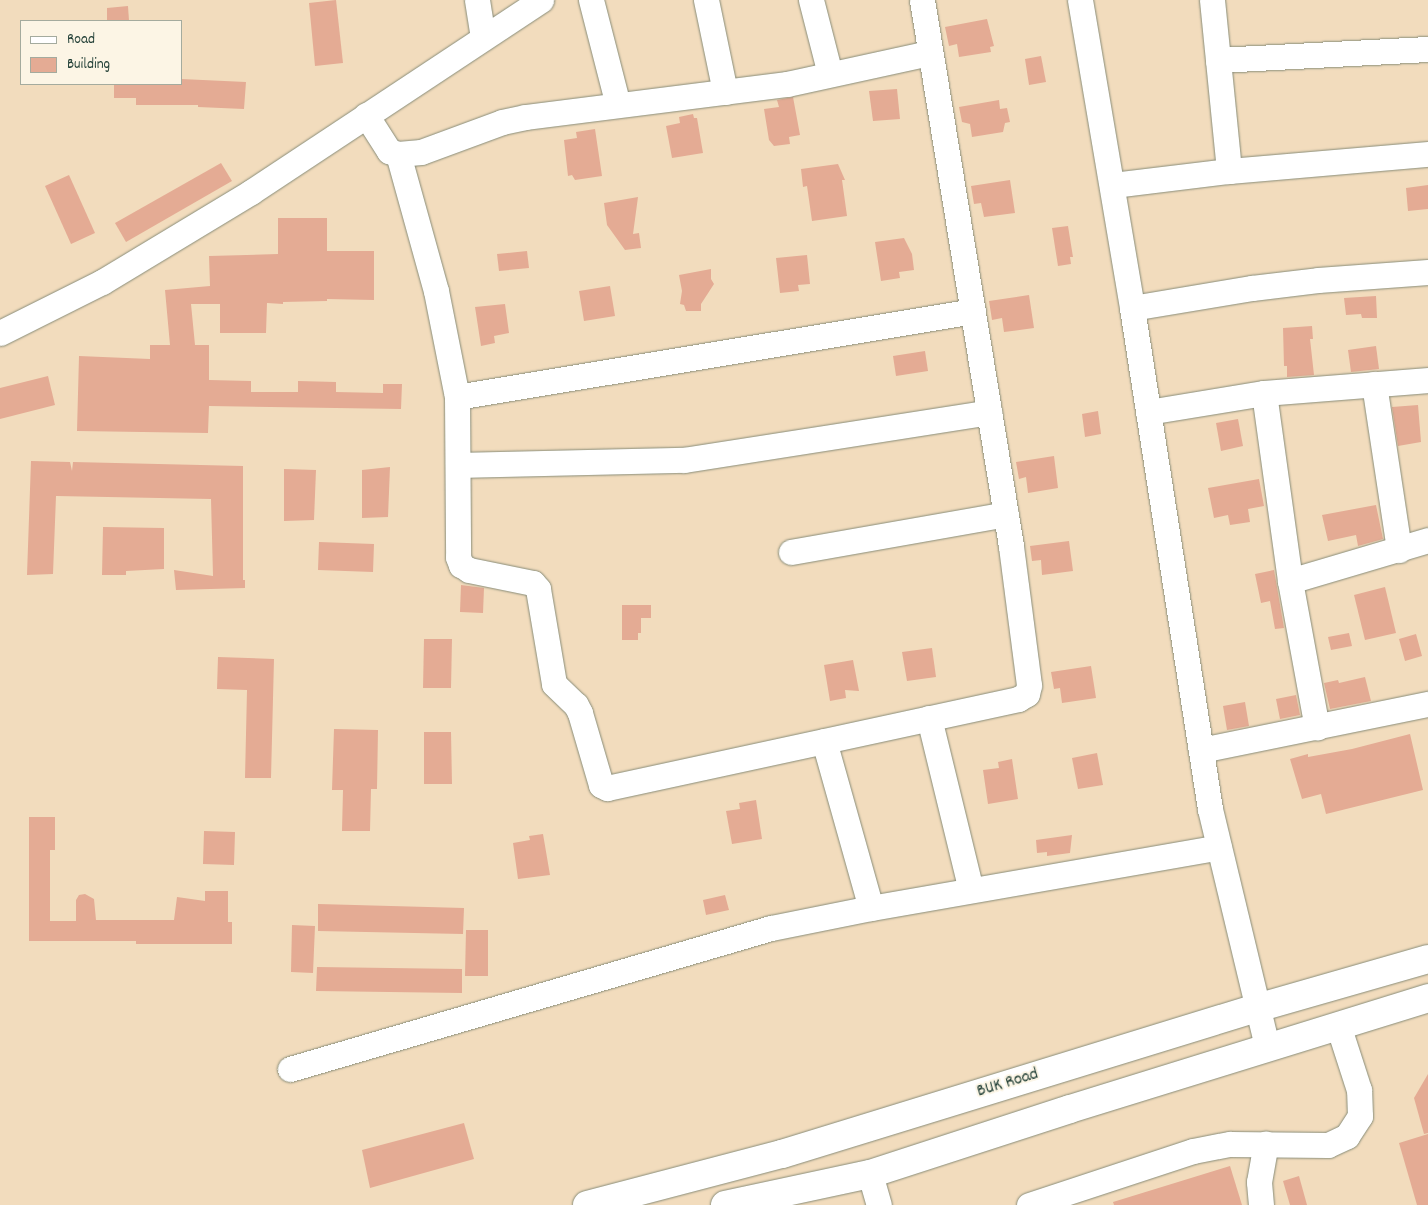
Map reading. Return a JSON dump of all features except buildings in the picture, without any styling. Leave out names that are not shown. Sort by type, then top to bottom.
[{"type":"main road","name":"BUK Road","points":[[587,1205],[782,1154],[1257,1008],[1428,959]]},
{"type":"main road","points":[[725,1205],[870,1174],[1267,1047],[1428,998]]},
{"type":"street","points":[[477,0],[483,37]]},
{"type":"street","points":[[0,333],[102,282],[251,192],[366,114],[541,0]]},
{"type":"street","points":[[591,0],[618,106]]},
{"type":"street","points":[[706,0],[725,92]]},
{"type":"street","points":[[811,0],[830,74]]},
{"type":"street","points":[[398,154],[436,292],[457,396],[458,557],[461,565],[469,570],[533,583],[538,589],[554,684],[576,705],[580,712],[601,785],[607,788],[1018,699],[1027,694],[1029,685],[1006,514],[922,0]]},
{"type":"street","points":[[1080,0],[1113,185],[1210,809],[1267,1047]]},
{"type":"street","points":[[1212,0],[1229,171]]},
{"type":"street","points":[[1218,60],[1428,49]]},
{"type":"street","points":[[366,114],[389,151],[398,154],[421,152],[502,122],[525,116],[787,84],[920,55],[931,56]]},
{"type":"street","points":[[1113,185],[1229,171],[1428,154]]},
{"type":"street","points":[[1132,308],[1252,288],[1318,280],[1428,272]]},
{"type":"street","points":[[457,396],[973,311]]},
{"type":"street","points":[[1148,412],[1264,393],[1428,380]]},
{"type":"street","points":[[1374,384],[1394,530],[1399,550]]},
{"type":"street","points":[[1264,393],[1290,581],[1317,728]]},
{"type":"street","points":[[458,465],[684,460],[989,412]]},
{"type":"street","points":[[791,552],[1006,514]]},
{"type":"street","points":[[1290,581],[1428,540]]},
{"type":"street","points":[[1201,750],[1428,704]]},
{"type":"street","points":[[929,718],[971,890]]},
{"type":"street","points":[[824,741],[871,908]]},
{"type":"street","points":[[290,1069],[771,928],[871,908],[1219,847]]},
{"type":"street","points":[[1030,1205],[1194,1151],[1230,1144],[1328,1145],[1347,1136],[1360,1116],[1359,1090],[1338,1025]]},
{"type":"street","points":[[1261,1205],[1259,1182],[1266,1144]]},
{"type":"street","points":[[870,1174],[879,1205]]}]
